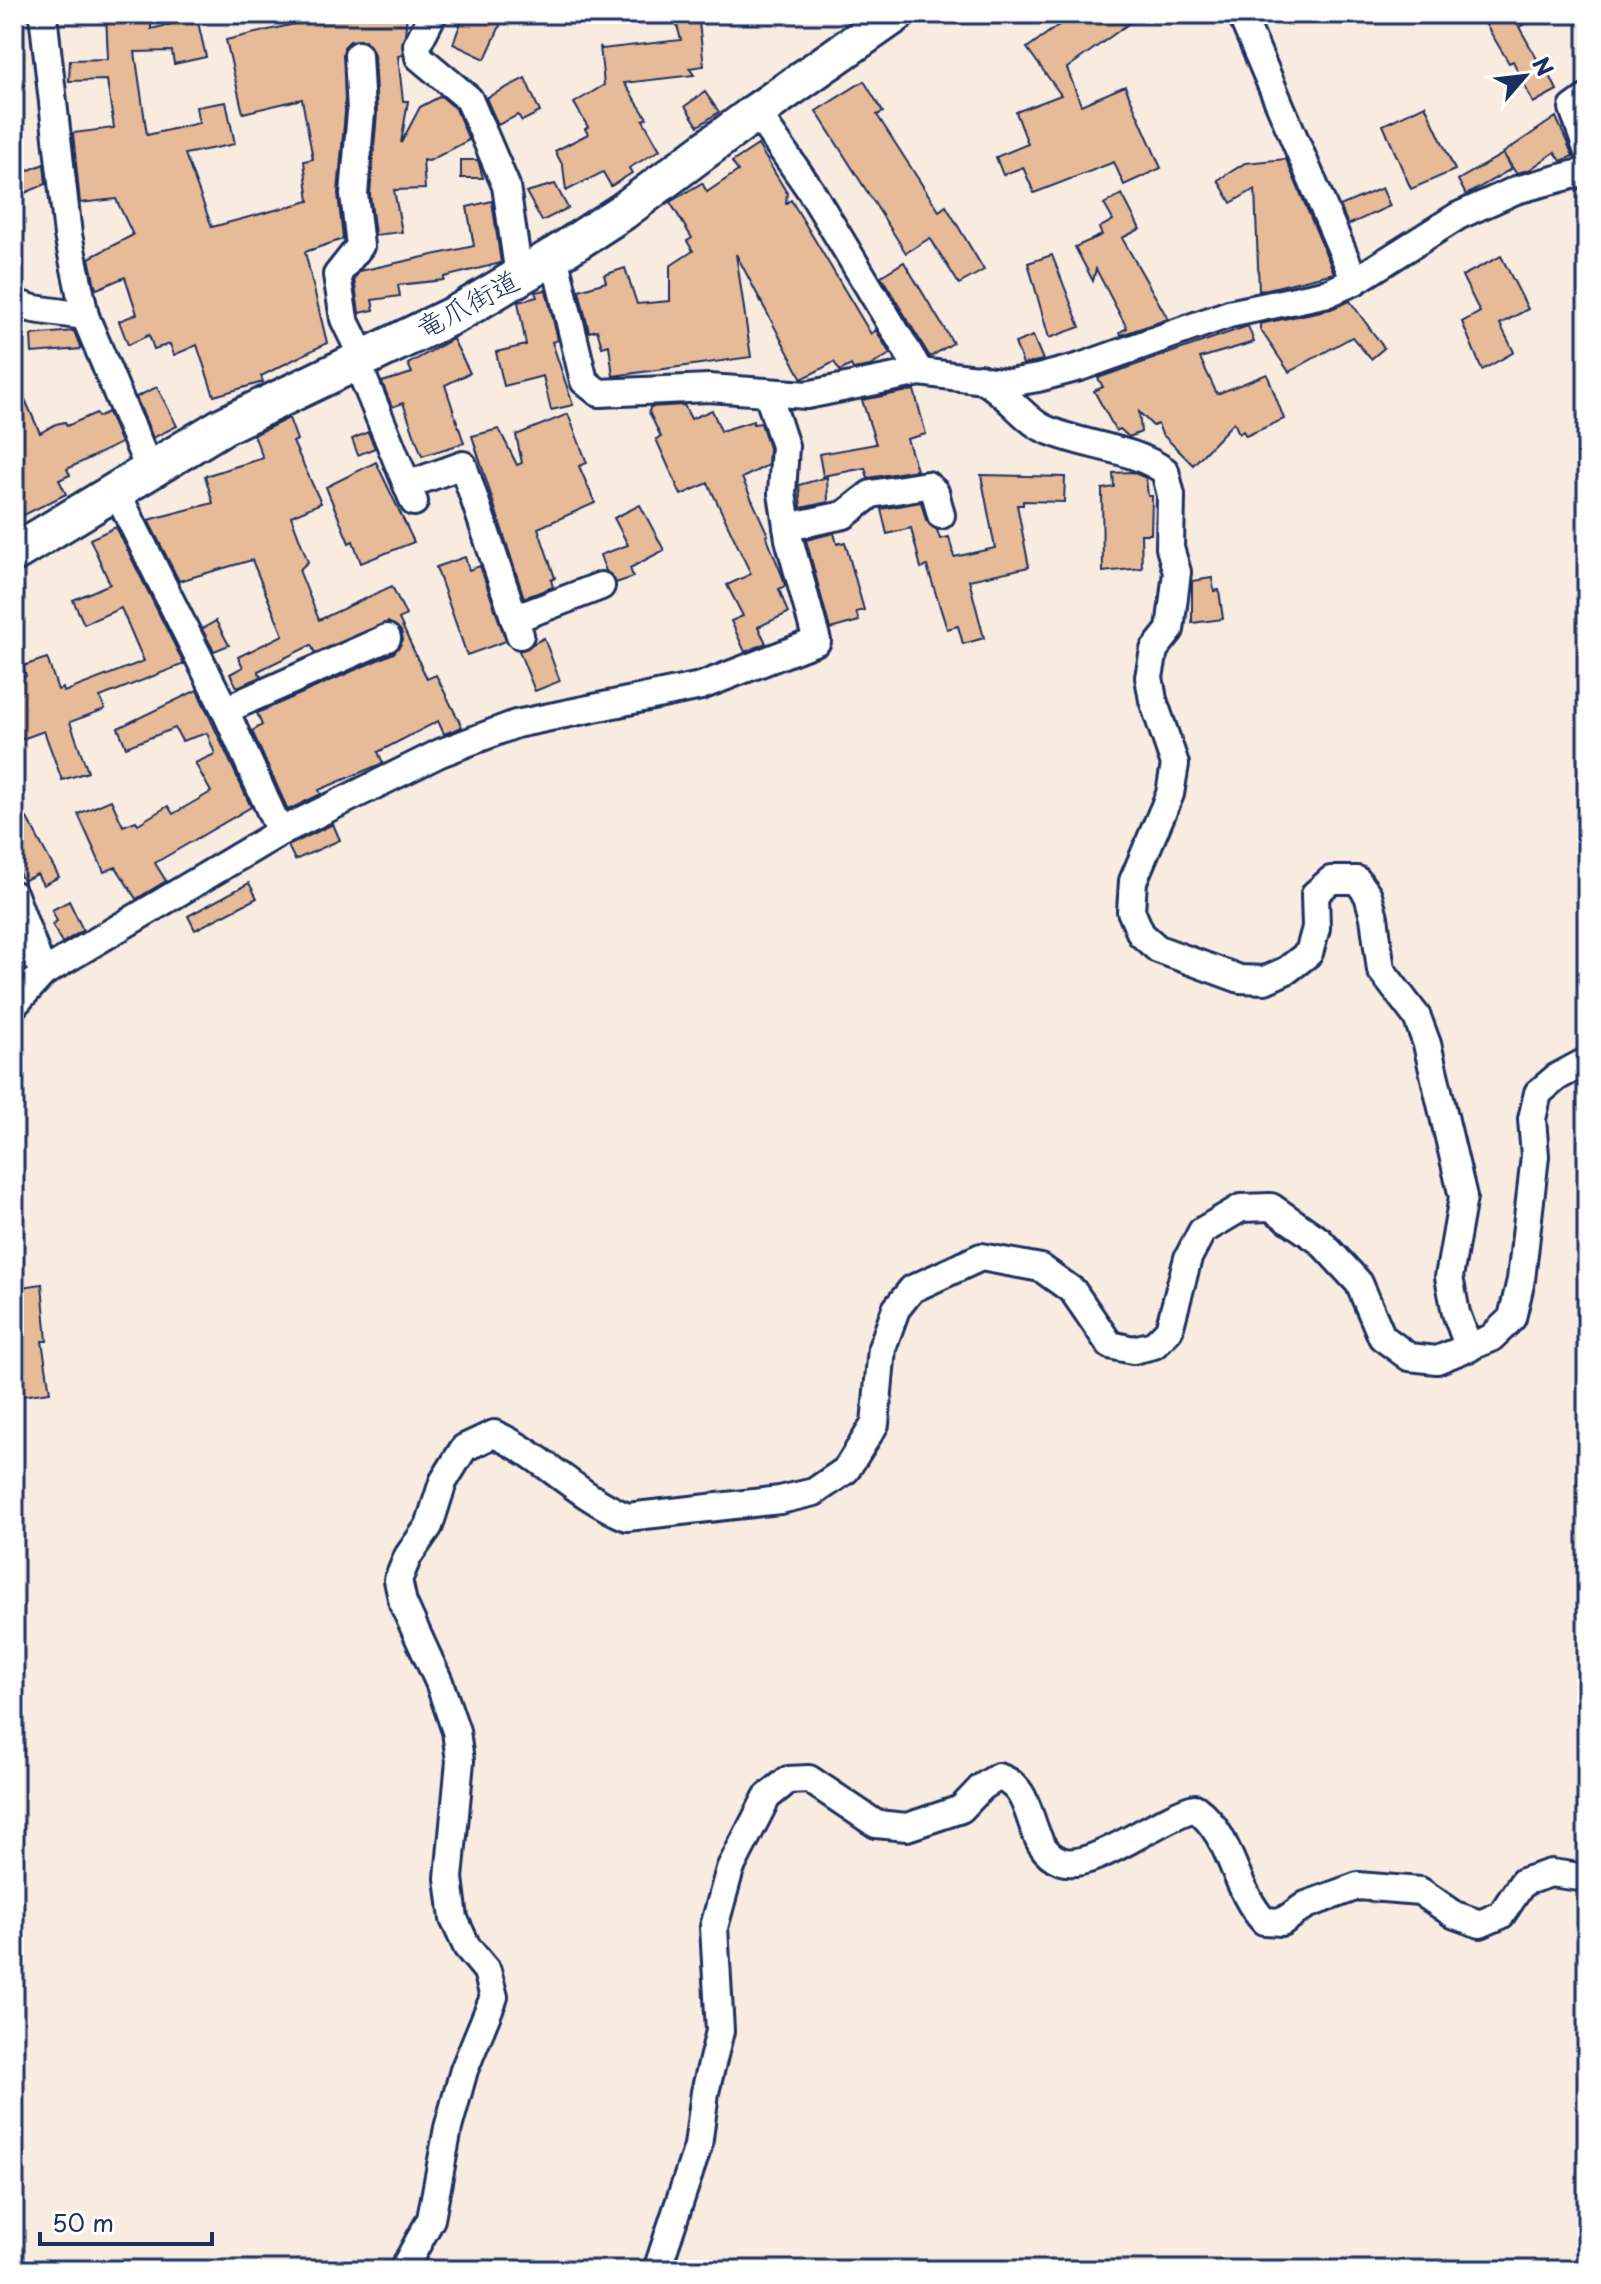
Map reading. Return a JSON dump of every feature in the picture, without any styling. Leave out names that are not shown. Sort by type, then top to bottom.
[{"type":"main road","name":"竜爪街道","points":[[14,553],[223,426],[458,313],[554,256],[622,212],[894,15]]},
{"type":"street","points":[[43,14],[68,235],[85,316],[149,469]]},
{"type":"street","points":[[433,14],[417,45],[419,57],[469,99],[506,186],[519,276]]},
{"type":"street","points":[[1241,14],[1355,281]]},
{"type":"street","points":[[358,55],[361,112],[354,194],[360,246],[337,275],[344,319],[410,493],[463,465],[517,627],[601,586]]},
{"type":"street","points":[[1587,98],[1573,108],[1587,149]]},
{"type":"street","points":[[756,112],[811,191],[920,372]]},
{"type":"street","points":[[554,256],[584,381],[599,393],[709,388],[807,395],[920,372],[1009,383],[1066,371],[1229,314],[1328,293],[1355,281],[1458,216],[1516,190],[1587,171]]},
{"type":"street","points":[[14,303],[85,316]]},
{"type":"street","points":[[980,378],[998,388],[1038,426],[1077,442],[1144,456],[1165,471],[1171,495],[1170,548],[1177,572],[1170,630],[1154,650],[1149,677],[1153,700],[1175,764],[1170,794],[1133,881],[1131,911],[1141,934],[1158,949],[1240,979],[1265,980],[1287,970],[1309,953],[1316,928],[1315,894],[1331,880],[1357,880],[1374,917],[1381,970],[1417,1017],[1427,1044],[1463,1197],[1449,1277],[1456,1313],[1469,1348]]},
{"type":"street","points":[[14,1005],[43,973],[280,832],[440,753],[516,724],[701,686],[817,641],[787,527],[782,493],[785,446],[768,394]]},
{"type":"street","points":[[787,527],[844,515],[871,494],[927,485],[935,492],[941,515]]},
{"type":"street","points":[[115,489],[225,710],[280,832]]},
{"type":"street","points":[[225,710],[387,638]]},
{"type":"street","points":[[16,909],[43,973]]},
{"type":"street","points":[[403,2270],[431,2219],[448,2128],[464,2070],[494,1997],[487,1971],[467,1947],[454,1919],[449,1878],[460,1761],[456,1731],[403,1603],[398,1580],[408,1556],[429,1526],[443,1482],[464,1448],[494,1434],[520,1446],[604,1508],[627,1517],[780,1500],[814,1492],[846,1470],[875,1424],[882,1348],[896,1309],[912,1289],[981,1257],[1015,1261],[1041,1268],[1073,1291],[1110,1345],[1133,1350],[1154,1345],[1169,1330],[1188,1258],[1202,1231],[1241,1208],[1271,1207],[1320,1241],[1359,1283],[1382,1337],[1409,1357],[1437,1360],[1491,1338],[1512,1318],[1527,1241],[1535,1156],[1532,1119],[1538,1093],[1587,1061]]},
{"type":"street","points":[[657,2270],[698,2146],[705,2092],[720,2031],[714,1927],[736,1857],[767,1797],[788,1780],[809,1779],[876,1824],[907,1827],[961,1809],[982,1787],[998,1777],[1011,1781],[1023,1795],[1042,1847],[1053,1858],[1068,1863],[1095,1857],[1177,1812],[1195,1808],[1210,1819],[1225,1845],[1249,1904],[1264,1921],[1282,1922],[1306,1905],[1358,1886],[1420,1891],[1455,1915],[1480,1924],[1501,1915],[1523,1882],[1551,1873],[1587,1878]]},
{"type":"building","points":[[106,14],[151,14],[151,29],[197,18],[206,57],[174,64],[172,51],[135,52],[147,135],[199,123],[196,107],[226,102],[235,144],[185,154],[212,227],[309,201],[304,161],[313,159],[302,99],[243,113],[226,40],[294,24],[292,14],[407,14],[403,55],[398,56],[403,101],[408,101],[401,143],[420,107],[441,96],[456,109],[469,140],[429,161],[423,160],[425,189],[394,190],[402,232],[375,235],[370,194],[377,113],[374,54],[365,40],[350,41],[344,47],[345,112],[338,193],[343,239],[305,252],[327,343],[261,376],[263,382],[214,396],[197,345],[174,355],[170,344],[154,349],[149,335],[128,345],[119,321],[137,314],[125,277],[97,289],[95,286],[89,258],[133,235],[116,199],[80,203],[73,133],[114,128],[107,80],[69,81],[70,60],[108,59]]},
{"type":"building","points":[[464,14],[495,14],[500,26],[485,59],[453,44]]},
{"type":"building","points":[[674,14],[698,14],[704,66],[689,68],[694,75],[624,83],[647,118],[643,120],[660,150],[629,168],[632,173],[611,186],[603,172],[566,191],[563,166],[555,151],[588,134],[585,129],[588,127],[574,103],[604,85],[600,46],[602,49],[681,40]]},
{"type":"building","points":[[1074,14],[1142,14],[1067,68],[1081,105],[1125,86],[1161,168],[1124,185],[1114,162],[1034,193],[1023,167],[1003,175],[996,157],[1028,144],[1016,112],[1061,95],[1027,48]]},
{"type":"building","points":[[1495,14],[1543,14],[1519,27],[1537,59],[1542,59],[1557,90],[1533,103],[1513,61],[1509,63],[1483,20]]},
{"type":"building","points":[[525,78],[540,112],[522,121],[518,115],[498,125],[486,98]]},
{"type":"building","points":[[864,81],[883,112],[877,115],[939,211],[946,206],[984,270],[959,284],[930,238],[906,253],[816,111]]},
{"type":"building","points":[[705,92],[719,112],[698,126],[685,106]]},
{"type":"building","points":[[1425,105],[1455,170],[1411,189],[1383,125]]},
{"type":"building","points":[[1556,117],[1573,156],[1561,161],[1555,152],[1529,170],[1516,173],[1503,153]]},
{"type":"building","points":[[758,145],[787,193],[786,203],[791,200],[871,334],[876,330],[890,354],[870,366],[853,369],[851,365],[840,371],[834,362],[802,379],[736,254],[751,357],[613,376],[609,345],[602,347],[597,330],[589,332],[579,290],[606,282],[604,275],[625,268],[637,304],[670,301],[670,266],[693,251],[687,241],[692,238],[670,202],[702,183],[707,192],[738,171],[732,162]]},
{"type":"building","points":[[1503,154],[1511,169],[1466,195],[1458,180]]},
{"type":"building","points":[[1286,159],[1334,273],[1259,291],[1255,189],[1231,203],[1218,180],[1245,163]]},
{"type":"building","points":[[461,160],[478,160],[483,178],[461,178]]},
{"type":"building","points":[[44,164],[46,184],[25,193],[17,175]]},
{"type":"building","points":[[555,184],[568,208],[542,221],[526,192]]},
{"type":"building","points":[[1382,188],[1390,206],[1348,225],[1340,206]]},
{"type":"building","points":[[1122,194],[1140,229],[1122,238],[1168,319],[1121,335],[1120,332],[1127,328],[1096,269],[1093,281],[1075,247],[1102,235],[1099,228],[1113,220],[1104,204]]},
{"type":"building","points":[[492,201],[501,263],[444,277],[444,280],[398,285],[400,296],[372,300],[374,310],[359,313],[354,279],[360,271],[474,246],[467,207]]},
{"type":"building","points":[[1052,255],[1080,327],[1049,338],[1028,263]]},
{"type":"building","points":[[1501,256],[1528,309],[1500,324],[1514,352],[1482,370],[1462,322],[1480,312],[1462,276]]},
{"type":"building","points":[[904,262],[953,343],[930,357],[881,276]]},
{"type":"building","points":[[546,290],[558,340],[552,342],[573,405],[551,410],[543,376],[504,386],[496,352],[526,345],[518,302],[537,297],[535,292]]},
{"type":"building","points":[[1350,301],[1384,348],[1371,359],[1352,337],[1289,372],[1260,329],[1260,324],[1331,309]]},
{"type":"building","points":[[1248,326],[1254,342],[1200,358],[1217,394],[1267,374],[1284,419],[1246,436],[1243,431],[1239,434],[1234,422],[1193,465],[1162,434],[1158,424],[1153,426],[1139,412],[1141,432],[1129,437],[1120,429],[1116,431],[1094,391],[1103,387],[1098,378]]},
{"type":"building","points":[[74,331],[81,349],[32,353],[31,335]]},
{"type":"building","points":[[1033,336],[1043,360],[1023,364],[1015,343]]},
{"type":"building","points":[[453,339],[470,373],[445,385],[464,443],[422,456],[403,403],[392,407],[382,382],[412,373],[408,364]]},
{"type":"building","points":[[14,375],[40,433],[56,424],[65,422],[67,426],[96,413],[98,417],[108,412],[121,443],[67,469],[70,475],[59,480],[66,494],[14,520]]},
{"type":"building","points":[[157,387],[177,426],[153,438],[136,397]]},
{"type":"building","points":[[914,390],[926,434],[907,439],[917,470],[868,478],[865,468],[823,476],[819,454],[876,444],[862,400]]},
{"type":"building","points":[[684,405],[691,419],[712,410],[721,431],[753,421],[753,424],[761,423],[769,448],[768,465],[742,478],[782,575],[785,586],[779,589],[788,613],[758,627],[766,643],[745,652],[731,621],[743,616],[727,585],[751,574],[708,483],[681,495],[656,439],[661,437],[649,412],[650,407]]},
{"type":"building","points":[[568,414],[587,463],[579,466],[595,503],[538,528],[555,578],[551,580],[553,587],[524,598],[472,436],[499,429],[517,465],[522,463],[516,435]]},
{"type":"building","points":[[289,418],[297,440],[293,442],[321,503],[291,516],[308,562],[299,570],[319,620],[392,586],[406,615],[399,619],[427,679],[436,675],[462,727],[444,734],[438,721],[378,752],[383,763],[319,790],[321,794],[288,810],[252,731],[262,725],[257,713],[394,653],[403,640],[401,631],[388,622],[315,653],[311,645],[258,671],[261,677],[237,687],[230,674],[243,667],[238,657],[283,635],[252,560],[179,581],[148,520],[213,503],[205,476],[263,458],[254,435]]},
{"type":"building","points":[[368,432],[375,448],[358,455],[352,439]]},
{"type":"building","points":[[376,462],[414,542],[361,563],[353,541],[349,543],[326,487]]},
{"type":"building","points":[[1132,472],[1146,478],[1148,496],[1152,496],[1151,534],[1141,534],[1142,568],[1103,572],[1102,489],[1114,487],[1113,473]]},
{"type":"building","points":[[981,475],[1065,477],[1064,502],[1023,501],[1023,505],[1017,505],[1029,567],[969,580],[984,638],[963,644],[958,626],[947,629],[927,566],[921,568],[911,528],[887,534],[881,509],[921,502],[926,520],[937,530],[940,539],[949,537],[954,557],[995,548]]},
{"type":"building","points":[[827,477],[828,502],[801,508],[799,485]]},
{"type":"building","points":[[640,505],[664,550],[630,568],[633,577],[616,583],[606,571],[600,555],[628,545],[614,518]]},
{"type":"building","points":[[116,527],[184,664],[100,697],[105,709],[70,722],[88,772],[62,780],[44,731],[14,742],[14,681],[26,676],[23,666],[47,658],[58,690],[63,688],[64,692],[144,661],[121,608],[84,624],[73,600],[110,584],[90,539]]},
{"type":"building","points":[[834,533],[837,544],[845,542],[864,610],[856,612],[859,621],[830,629],[806,540]]},
{"type":"building","points":[[465,557],[469,570],[480,566],[506,641],[467,655],[436,567]]},
{"type":"building","points":[[1212,578],[1214,591],[1219,590],[1223,619],[1192,623],[1192,581]]},
{"type":"building","points":[[216,621],[229,645],[214,651],[202,629]]},
{"type":"building","points":[[544,638],[560,681],[535,691],[519,651]]},
{"type":"building","points":[[197,690],[251,807],[155,863],[166,881],[136,899],[116,867],[104,872],[78,814],[111,800],[123,826],[136,821],[138,824],[168,806],[173,814],[211,792],[195,763],[215,754],[207,733],[182,741],[175,728],[126,747],[118,728]]},
{"type":"building","points":[[27,818],[59,877],[43,885],[37,874],[23,881],[14,863],[14,825]]},
{"type":"building","points":[[333,824],[340,840],[295,860],[288,846]]},
{"type":"building","points":[[249,883],[257,898],[195,930],[188,916]]},
{"type":"building","points":[[69,901],[83,930],[62,943],[52,924],[57,921],[52,910]]},
{"type":"building","points":[[42,1284],[47,1341],[42,1341],[50,1392],[14,1397],[14,1288]]}]
